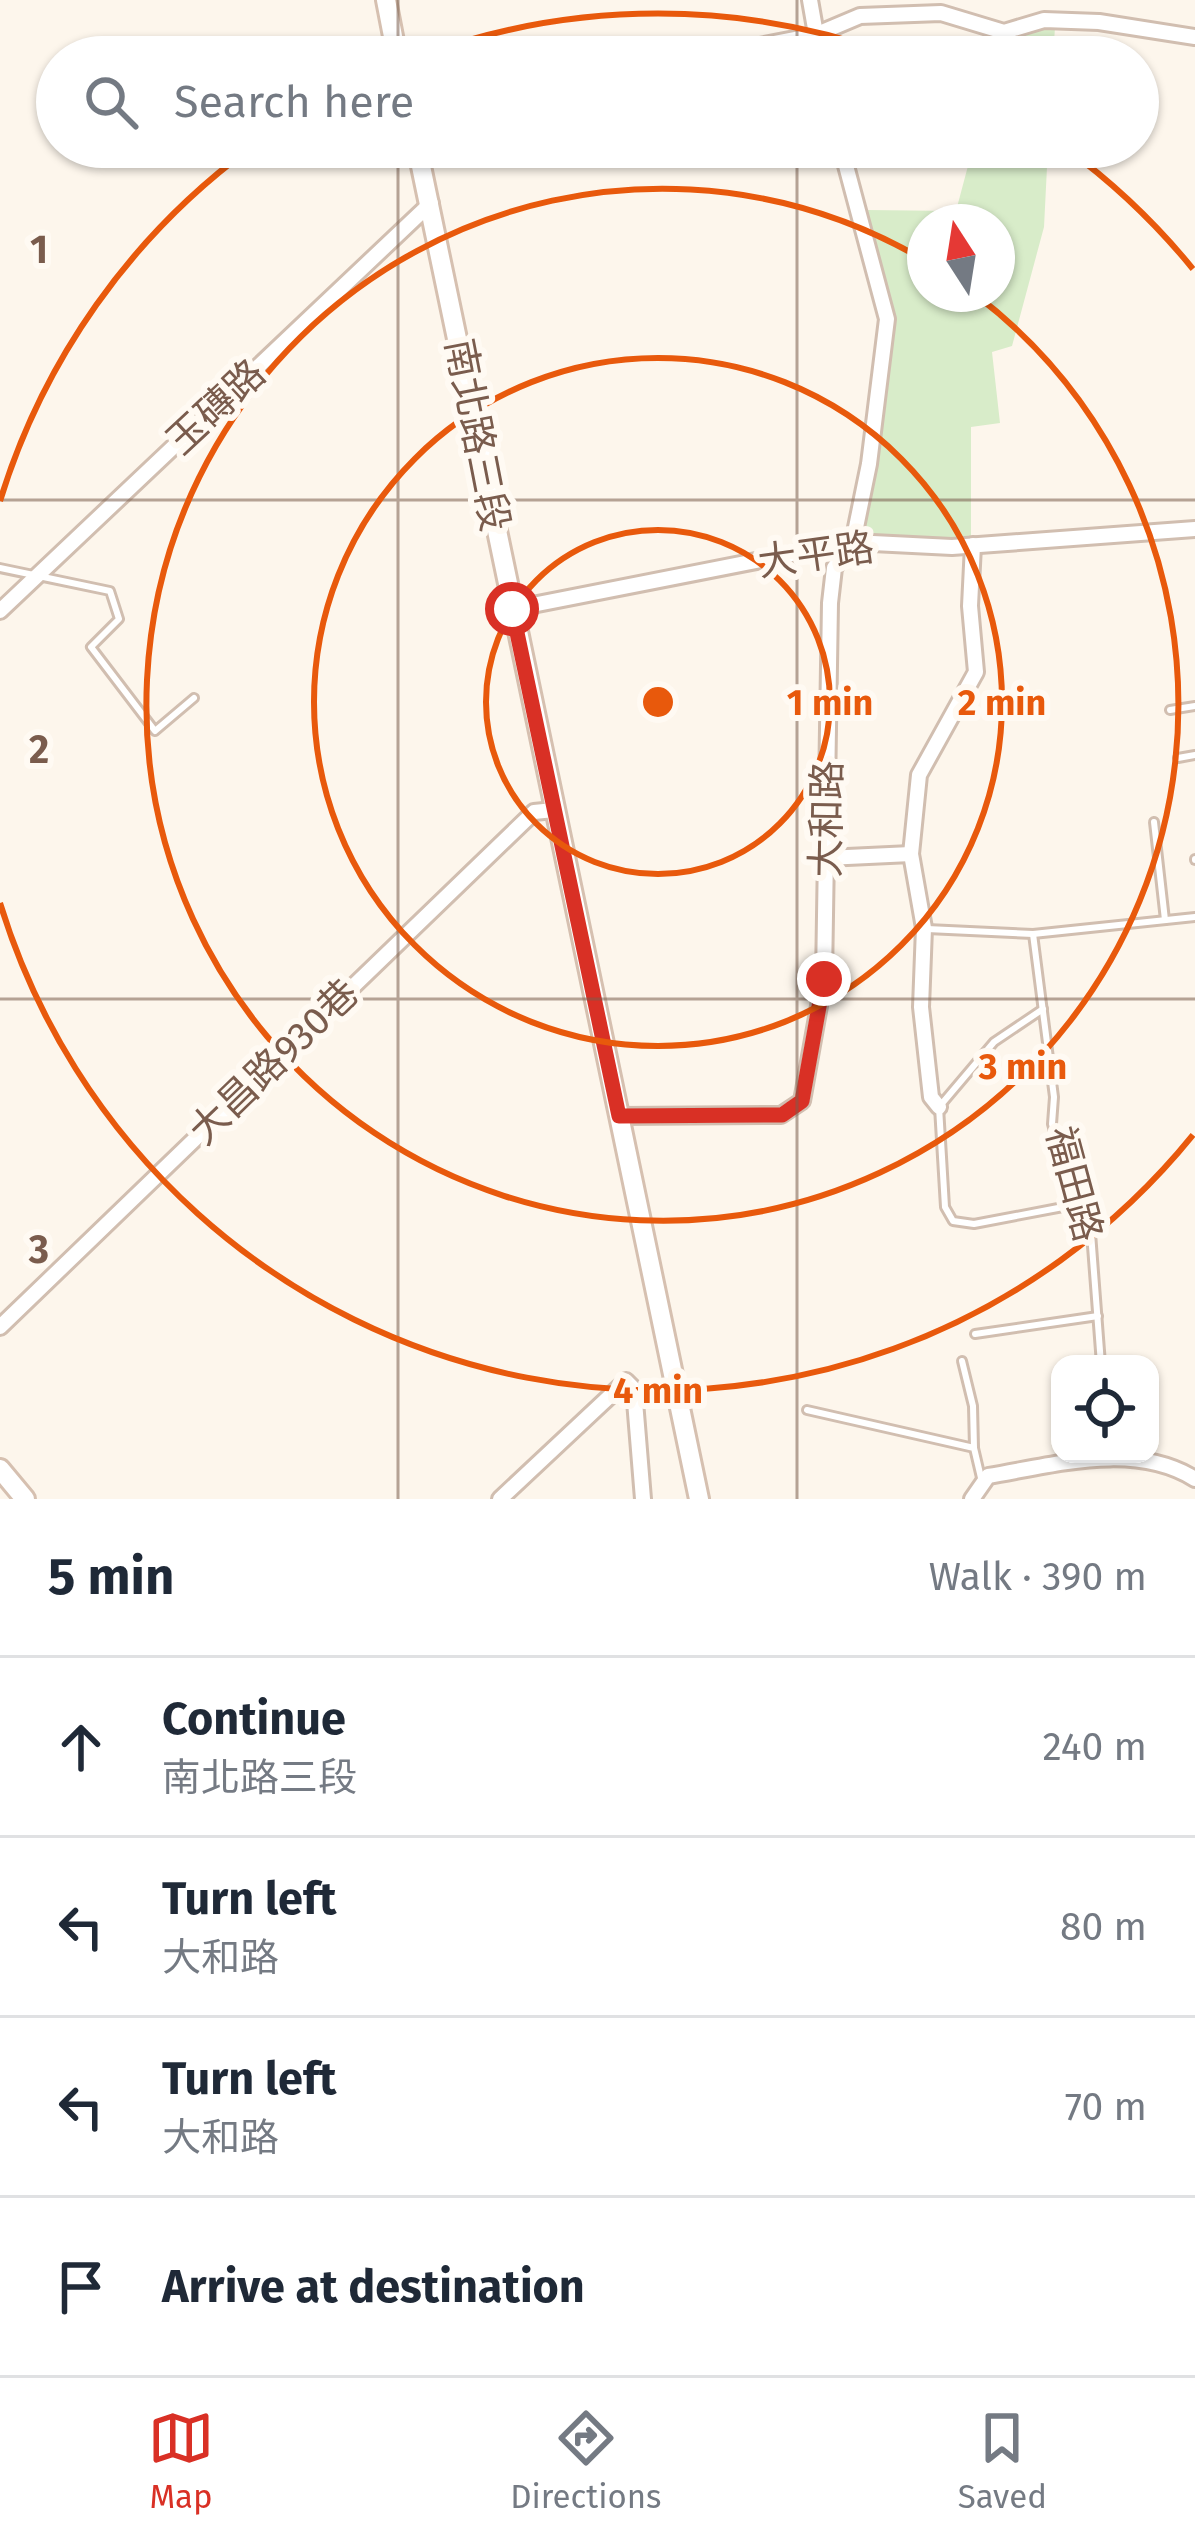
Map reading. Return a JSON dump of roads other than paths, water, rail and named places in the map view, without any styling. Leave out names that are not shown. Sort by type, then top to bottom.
[{"type":"street","points":[[386,0],[393,36]]},
{"type":"street","points":[[810,0],[815,35]]},
{"type":"street","points":[[810,36],[860,16],[941,13],[1004,32],[1044,20],[1099,22],[1195,37]]},
{"type":"street","name":"南北路三段","points":[[422,168],[699,1499]]},
{"type":"street","name":"大和路","points":[[619,1116],[782,1115],[802,1101],[824,979],[830,603],[834,568],[853,542],[887,319],[847,168]]},
{"type":"street","name":"玉磚路","points":[[0,611],[431,203]]},
{"type":"street","name":"大平路","points":[[512,609],[853,542],[974,545],[1195,529]]},
{"type":"street","points":[[939,1107],[931,1097],[921,1007],[924,928],[911,854],[919,775],[976,672],[970,606],[974,545]]},
{"type":"street","name":"大昌路930巷","points":[[0,1327],[534,812],[554,810]]},
{"type":"street","points":[[826,859],[911,854]]},
{"type":"street","points":[[500,1499],[626,1382],[634,1389],[643,1499]]},
{"type":"street","points":[[972,1499],[988,1476],[1065,1463]]},
{"type":"street","points":[[1159,1463],[1195,1479]]},
{"type":"street","points":[[0,1468],[25,1499]]},
{"type":"lane","points":[[0,568],[110,591],[118,620],[91,647],[154,731],[194,698]]},
{"type":"lane","points":[[1171,710],[1195,706]]},
{"type":"lane","points":[[1178,758],[1195,755]]},
{"type":"lane","points":[[1154,822],[1165,920]]},
{"type":"lane","points":[[924,928],[1033,934],[1195,917]]},
{"type":"lane","name":"福田路","points":[[1033,934],[1054,1097],[1052,1124],[1091,1233],[1100,1355]]},
{"type":"lane","points":[[1042,1009],[994,1042],[939,1107],[945,1207],[953,1221],[974,1224],[1079,1204]]},
{"type":"lane","points":[[975,1334],[1098,1316]]},
{"type":"lane","points":[[962,1361],[982,1483]]},
{"type":"lane","points":[[807,1410],[974,1448]]}]
